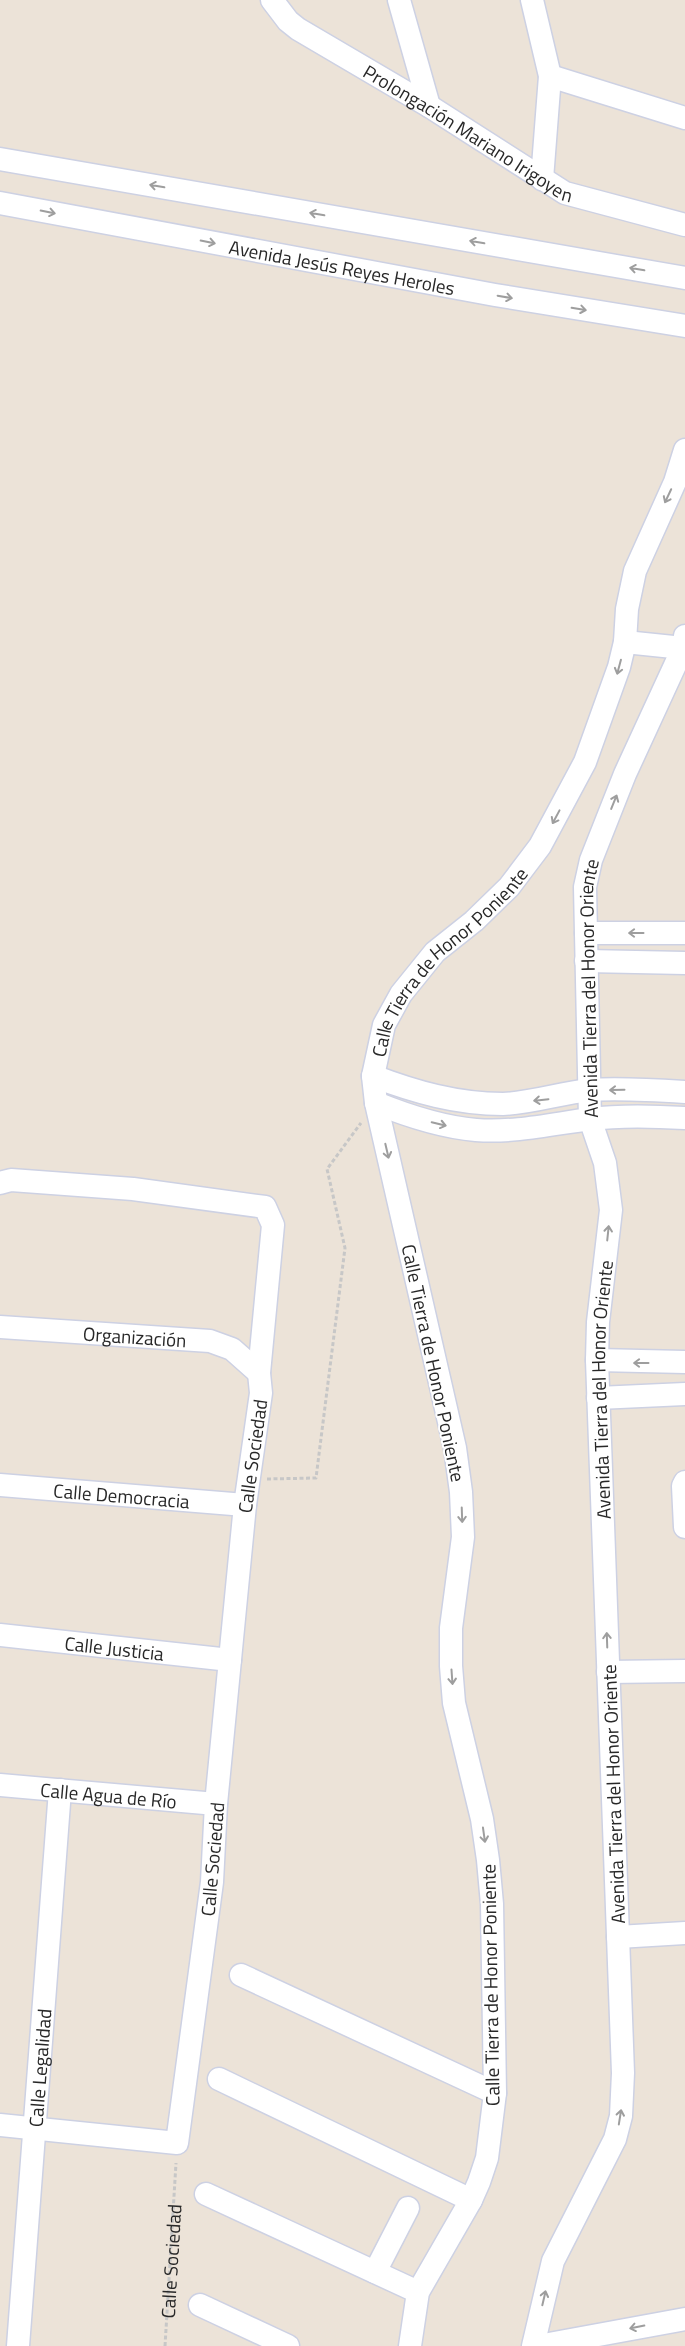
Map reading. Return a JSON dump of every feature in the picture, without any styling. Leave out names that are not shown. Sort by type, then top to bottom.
[{"type":"street","name":"Prolongación Mariano Irigoyen","points":[[272,0],[288,21],[298,29],[429,106],[566,193],[685,225]]},
{"type":"street","points":[[399,0],[429,106]]},
{"type":"street","points":[[532,0],[550,76],[542,178]]},
{"type":"street","points":[[550,76],[685,118]]},
{"type":"street","points":[[0,159],[684,273]]},
{"type":"street","name":"Avenida Jesús Reyes Heroles","points":[[0,203],[504,297],[685,326]]},
{"type":"street","name":"Calle Tierra de Honor Poniente","points":[[410,2346],[418,2292],[471,2200],[486,2158],[495,2094],[492,1904],[482,1819],[454,1703],[451,1666],[451,1628],[463,1537],[461,1492],[455,1448],[376,1103],[373,1076],[384,1025],[400,994],[435,952],[474,921],[508,887],[540,846],[585,762],[612,692],[625,642],[627,609],[635,571],[684,460]]},
{"type":"street","points":[[625,642],[684,642]]},
{"type":"street","name":"Avenida Tierra del Honor Oriente","points":[[533,2346],[553,2261],[615,2139],[621,2116],[623,2073],[597,1360],[598,1322],[611,1210],[604,1162],[590,1119],[586,961],[587,873],[625,774],[684,642]]},
{"type":"street","points":[[586,933],[685,933]]},
{"type":"street","points":[[586,961],[685,963]]},
{"type":"street","points":[[373,1076],[415,1092],[467,1101],[503,1104],[547,1099],[588,1090],[645,1089],[685,1092]]},
{"type":"street","points":[[376,1103],[424,1120],[476,1130],[535,1127],[590,1119],[646,1116],[685,1118]]},
{"type":"street","name":"Calle Sociedad","points":[[0,1184],[11,1180],[133,1189],[265,1207],[273,1226],[259,1373],[261,1393],[245,1505],[216,1804],[212,1882],[177,2143]]},
{"type":"street","name":"Organización","points":[[0,1327],[210,1342],[232,1349],[259,1373]]},
{"type":"street","points":[[597,1360],[685,1362]]},
{"type":"street","points":[[598,1398],[685,1394]]},
{"type":"street","points":[[685,1482],[683,1486],[685,1527]]},
{"type":"street","name":"Calle Democracia","points":[[0,1485],[245,1505]]},
{"type":"street","name":"Calle Justicia","points":[[0,1635],[230,1660]]},
{"type":"street","points":[[608,1672],[685,1671]]},
{"type":"street","name":"Calle Agua de Río","points":[[0,1784],[216,1804]]},
{"type":"street","name":"Calle Legalidad","points":[[18,2346],[60,1790]]},
{"type":"street","points":[[618,1937],[685,1933]]},
{"type":"street","points":[[240,1975],[495,2094]]},
{"type":"street","points":[[219,2079],[471,2200]]},
{"type":"street","points":[[0,2125],[177,2143]]},
{"type":"street","points":[[206,2194],[418,2292]]},
{"type":"street","points":[[375,2272],[408,2208]]},
{"type":"street","points":[[200,2304],[288,2346]]},
{"type":"street","points":[[538,2346],[685,2319]]},
{"type":"street","points":[[404,2346],[410,2346]]},
{"type":"path","points":[[249,1480],[316,1478],[345,1248],[326,1169],[376,1103]]},
{"type":"path","name":"Calle Sociedad","points":[[165,2346],[177,2143]]}]
